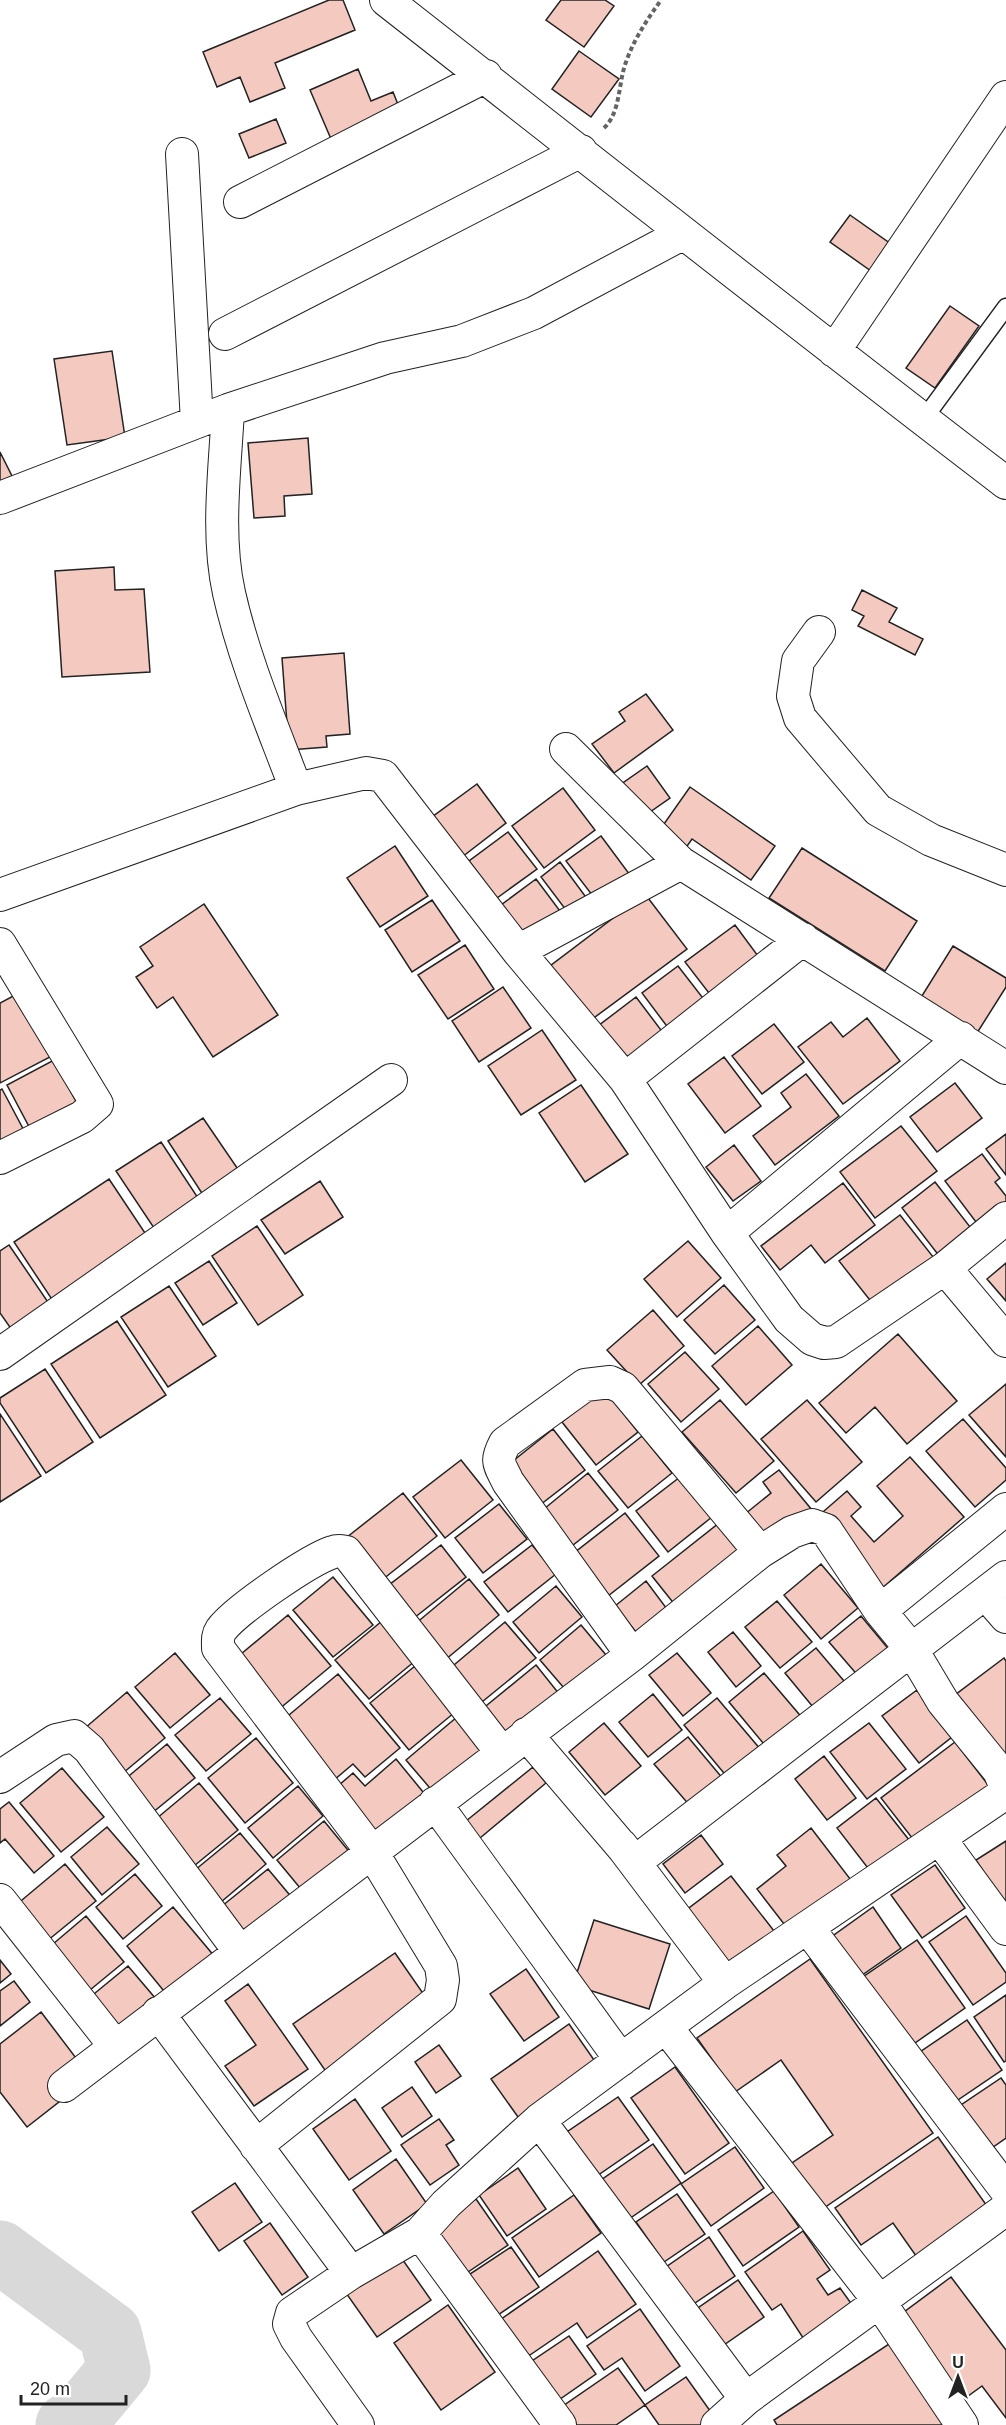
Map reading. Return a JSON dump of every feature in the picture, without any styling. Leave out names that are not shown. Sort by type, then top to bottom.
[{"type":"street","points":[[386,0],[581,151],[682,234],[1006,483]]},
{"type":"street","points":[[240,202],[486,76]]},
{"type":"street","points":[[834,351],[1006,97]]},
{"type":"street","points":[[225,334],[581,151]]},
{"type":"street","points":[[182,153],[197,422]]},
{"type":"street","points":[[0,498],[228,410],[385,358],[462,341],[534,314],[682,234]]},
{"type":"street","points":[[228,410],[223,497],[229,593],[259,693],[296,789]]},
{"type":"street","points":[[819,632],[798,661],[793,696],[800,718],[878,810],[931,840],[1006,870]]},
{"type":"street","points":[[566,749],[681,863],[1006,1068]]},
{"type":"street","points":[[0,894],[296,789],[366,773],[383,776],[518,951],[625,1079],[727,1233],[789,1319],[812,1339],[824,1343],[836,1342],[945,1268],[1006,1218]]},
{"type":"street","points":[[518,951],[681,863]]},
{"type":"street","points":[[625,1079],[803,939]]},
{"type":"street","points":[[0,944],[97,1104],[82,1117],[0,1158]]},
{"type":"street","points":[[727,1233],[961,1038]]},
{"type":"street","points":[[0,1354],[392,1080]]},
{"type":"street","points":[[945,1268],[1006,1341]]},
{"type":"street","points":[[632,1655],[508,1482],[498,1462],[498,1456],[505,1443],[585,1385],[610,1382],[623,1388],[760,1552]]},
{"type":"street","points":[[880,1611],[1006,1509]]},
{"type":"street","points":[[64,2086],[632,1655],[760,1552],[792,1532],[812,1525],[826,1530],[880,1611],[912,1650],[943,1702],[988,1756],[1005,1785],[1001,1796],[988,1808],[725,1983],[539,2120],[446,2204],[420,2233],[351,2273],[292,2313],[289,2324],[358,2425]]},
{"type":"street","points":[[256,2146],[440,1999],[443,1980],[441,1966],[372,1852],[218,1648],[217,1636],[222,1628],[255,1601],[331,1552],[346,1552],[502,1753]]},
{"type":"street","points":[[526,1734],[634,1862],[912,1650],[999,1596]]},
{"type":"street","points":[[0,1778],[56,1740],[74,1736],[89,1749],[240,1952]]},
{"type":"street","points":[[435,1803],[621,2060]]},
{"type":"street","points":[[615,1838],[725,1983]]},
{"type":"street","points":[[940,1839],[1006,1929]]},
{"type":"street","points":[[0,1900],[115,2046]]},
{"type":"street","points":[[808,1928],[1006,2190]]},
{"type":"street","points":[[158,2013],[351,2273]]},
{"type":"street","points":[[666,2027],[879,2301],[962,2425]]},
{"type":"street","points":[[539,2120],[746,2399]]},
{"type":"street","points":[[717,2425],[746,2399],[1006,2209]]},
{"type":"street","points":[[420,2233],[560,2425]]},
{"type":"lane","points":[[923,420],[1006,307]]},
{"type":"path","points":[[581,151],[612,120],[626,63],[642,27],[662,0]]},
{"type":"building","points":[[329,0],[343,0],[355,30],[275,63],[285,88],[250,102],[240,77],[217,87],[203,52]]},
{"type":"building","points":[[561,0],[605,0],[614,6],[584,47],[546,20]]},
{"type":"building","points":[[579,51],[619,79],[591,117],[552,89]]},
{"type":"building","points":[[358,69],[371,101],[393,92],[403,117],[334,146],[310,90]]},
{"type":"building","points":[[276,119],[286,143],[249,158],[239,134]]},
{"type":"building","points":[[850,215],[891,244],[871,271],[830,242]]},
{"type":"building","points":[[950,306],[979,326],[935,388],[906,368]]},
{"type":"building","points":[[112,351],[125,437],[67,445],[54,359]]},
{"type":"building","points":[[308,438],[312,494],[284,496],[285,516],[254,518],[248,443]]},
{"type":"building","points":[[0,452],[12,476],[0,482]]},
{"type":"building","points":[[114,567],[115,590],[144,589],[150,672],[62,677],[55,571]]},
{"type":"building","points":[[862,590],[897,608],[889,622],[923,639],[915,655],[858,626],[864,616],[852,610]]},
{"type":"building","points":[[344,653],[350,734],[326,736],[327,747],[289,750],[282,658]]},
{"type":"building","points":[[646,694],[673,730],[614,773],[592,744],[625,721],[619,712]]},
{"type":"building","points":[[647,766],[670,798],[640,819],[617,787]]},
{"type":"building","points":[[477,784],[506,823],[462,857],[432,817]]},
{"type":"building","points":[[690,787],[775,846],[751,880],[692,839],[685,849],[659,831]]},
{"type":"building","points":[[563,788],[595,830],[544,868],[512,826]]},
{"type":"building","points":[[508,832],[537,869],[497,898],[469,861]]},
{"type":"building","points":[[601,836],[633,879],[599,904],[566,861]]},
{"type":"building","points":[[395,846],[428,896],[380,927],[347,878]]},
{"type":"building","points":[[802,848],[917,921],[885,971],[769,898]]},
{"type":"building","points":[[560,862],[591,904],[572,918],[541,877]]},
{"type":"building","points":[[536,879],[560,911],[525,936],[501,905]]},
{"type":"building","points":[[645,894],[687,949],[591,1020],[550,966]]},
{"type":"building","points":[[432,900],[460,941],[412,972],[385,930]]},
{"type":"building","points":[[204,904],[278,1015],[213,1057],[173,997],[157,1008],[136,977],[153,966],[140,947]]},
{"type":"building","points":[[735,925],[761,960],[712,997],[685,962]]},
{"type":"building","points":[[465,945],[494,989],[448,1019],[418,975]]},
{"type":"building","points":[[953,946],[1006,978],[1006,987],[977,1033],[920,999]]},
{"type":"building","points":[[678,966],[706,1002],[669,1029],[642,993]]},
{"type":"building","points":[[503,987],[531,1028],[479,1062],[452,1021]]},
{"type":"building","points":[[17,994],[50,1057],[0,1083],[0,1003]]},
{"type":"building","points":[[636,997],[667,1038],[625,1069],[594,1029]]},
{"type":"building","points":[[867,1018],[900,1061],[843,1104],[798,1047],[831,1022],[843,1037]]},
{"type":"building","points":[[774,1024],[804,1062],[762,1094],[732,1056]]},
{"type":"building","points":[[542,1030],[576,1080],[521,1115],[488,1066]]},
{"type":"building","points":[[724,1057],[761,1106],[725,1133],[688,1084]]},
{"type":"building","points":[[54,1060],[81,1111],[34,1136],[7,1085]]},
{"type":"building","points":[[806,1074],[839,1116],[775,1165],[753,1136],[791,1107],[781,1093]]},
{"type":"building","points":[[955,1083],[982,1118],[937,1152],[910,1117]]},
{"type":"building","points":[[581,1085],[628,1154],[585,1182],[539,1113]]},
{"type":"building","points":[[2,1089],[29,1140],[0,1156],[0,1090]]},
{"type":"building","points":[[203,1118],[244,1178],[207,1201],[168,1141]]},
{"type":"building","points":[[901,1126],[937,1171],[875,1218],[840,1172]]},
{"type":"building","points":[[1006,1134],[1006,1175],[986,1149]]},
{"type":"building","points":[[161,1142],[200,1201],[156,1231],[116,1171]]},
{"type":"building","points":[[734,1145],[761,1181],[733,1201],[706,1167]]},
{"type":"building","points":[[982,1154],[1000,1178],[995,1182],[1006,1196],[1006,1206],[979,1226],[945,1181]]},
{"type":"building","points":[[109,1179],[151,1242],[55,1304],[14,1242]]},
{"type":"building","points":[[320,1181],[343,1217],[285,1254],[261,1220]]},
{"type":"building","points":[[935,1182],[974,1232],[940,1257],[902,1208]]},
{"type":"building","points":[[843,1183],[875,1225],[825,1263],[811,1245],[780,1270],[761,1246]]},
{"type":"building","points":[[900,1215],[934,1258],[873,1304],[839,1261]]},
{"type":"building","points":[[257,1226],[303,1295],[258,1325],[212,1256]]},
{"type":"building","points":[[688,1241],[721,1278],[677,1317],[644,1279]]},
{"type":"building","points":[[9,1245],[52,1308],[14,1333],[0,1313],[0,1251]]},
{"type":"building","points":[[209,1261],[237,1303],[203,1325],[175,1283]]},
{"type":"building","points":[[1006,1263],[1006,1301],[987,1279]]},
{"type":"building","points":[[724,1285],[755,1320],[715,1354],[684,1320]]},
{"type":"building","points":[[169,1286],[216,1356],[168,1387],[121,1317]]},
{"type":"building","points":[[653,1310],[684,1346],[639,1385],[607,1350]]},
{"type":"building","points":[[117,1321],[166,1395],[100,1438],[51,1364]]},
{"type":"building","points":[[758,1326],[792,1365],[746,1405],[712,1366]]},
{"type":"building","points":[[898,1334],[957,1401],[907,1444],[875,1407],[846,1433],[819,1403]]},
{"type":"building","points":[[685,1352],[719,1389],[681,1422],[648,1384]]},
{"type":"building","points":[[45,1369],[93,1442],[46,1473],[0,1403],[0,1398]]},
{"type":"building","points":[[1006,1384],[1006,1457],[969,1415]]},
{"type":"building","points":[[604,1389],[638,1432],[596,1465],[562,1422]]},
{"type":"building","points":[[720,1400],[774,1461],[736,1493],[682,1432]]},
{"type":"building","points":[[807,1400],[862,1462],[816,1502],[761,1439]]},
{"type":"building","points":[[0,1414],[41,1476],[0,1502]]},
{"type":"building","points":[[963,1419],[1006,1468],[1006,1480],[975,1507],[926,1451]]},
{"type":"building","points":[[553,1429],[585,1470],[540,1505],[508,1465]]},
{"type":"building","points":[[642,1436],[672,1473],[628,1508],[598,1471]]},
{"type":"building","points":[[910,1457],[964,1517],[880,1590],[816,1518],[847,1491],[861,1507],[851,1516],[874,1542],[903,1516],[877,1486]]},
{"type":"building","points":[[461,1460],[493,1500],[445,1538],[413,1497]]},
{"type":"building","points":[[779,1470],[812,1510],[769,1543],[745,1514],[771,1493],[763,1482]]},
{"type":"building","points":[[588,1473],[618,1510],[568,1549],[539,1513]]},
{"type":"building","points":[[680,1477],[712,1517],[668,1552],[636,1511]]},
{"type":"building","points":[[403,1493],[437,1536],[377,1584],[342,1541]]},
{"type":"building","points":[[499,1504],[527,1539],[483,1573],[455,1538]]},
{"type":"building","points":[[625,1513],[659,1556],[608,1596],[574,1553]]},
{"type":"building","points":[[719,1523],[746,1557],[679,1610],[652,1576]]},
{"type":"building","points":[[441,1545],[466,1577],[414,1618],[389,1585]]},
{"type":"building","points":[[532,1545],[556,1574],[508,1612],[484,1582]]},
{"type":"building","points":[[821,1564],[858,1608],[821,1639],[784,1595]]},
{"type":"building","points":[[333,1577],[373,1625],[333,1657],[293,1610]]},
{"type":"building","points":[[469,1579],[499,1615],[445,1660],[415,1624]]},
{"type":"building","points":[[646,1581],[670,1613],[640,1637],[615,1606]]},
{"type":"building","points":[[556,1586],[582,1617],[539,1653],[513,1622]]},
{"type":"building","points":[[777,1601],[812,1642],[780,1668],[745,1627]]},
{"type":"building","points":[[288,1615],[331,1666],[278,1710],[235,1659]]},
{"type":"building","points":[[861,1616],[891,1652],[860,1678],[829,1642]]},
{"type":"building","points":[[382,1621],[415,1661],[369,1699],[335,1660]]},
{"type":"building","points":[[505,1622],[536,1658],[477,1706],[448,1670]]},
{"type":"building","points":[[581,1625],[611,1661],[570,1695],[540,1660]]},
{"type":"building","points":[[733,1632],[761,1666],[736,1687],[708,1652]]},
{"type":"building","points":[[816,1648],[844,1681],[813,1707],[785,1673]]},
{"type":"building","points":[[175,1653],[210,1695],[170,1728],[135,1687]]},
{"type":"building","points":[[677,1653],[711,1693],[683,1716],[649,1675]]},
{"type":"building","points":[[1004,1658],[1006,1661],[1006,1761],[955,1695]]},
{"type":"building","points":[[536,1665],[564,1700],[504,1738],[481,1710]]},
{"type":"building","points":[[415,1666],[454,1713],[409,1750],[370,1703]]},
{"type":"building","points":[[764,1673],[804,1720],[768,1749],[729,1702]]},
{"type":"building","points":[[338,1674],[400,1748],[365,1777],[353,1764],[334,1780],[283,1720]]},
{"type":"building","points":[[917,1690],[952,1737],[919,1763],[882,1716]]},
{"type":"building","points":[[127,1692],[165,1738],[123,1773],[85,1728]]},
{"type":"building","points":[[653,1694],[682,1730],[648,1757],[619,1722]]},
{"type":"building","points":[[220,1698],[251,1734],[206,1771],[175,1735]]},
{"type":"building","points":[[717,1698],[761,1750],[728,1778],[684,1725]]},
{"type":"building","points":[[457,1717],[486,1752],[435,1794],[406,1760]]},
{"type":"building","points":[[604,1723],[641,1766],[605,1795],[569,1752]]},
{"type":"building","points":[[869,1723],[906,1769],[867,1799],[830,1752]]},
{"type":"building","points":[[688,1737],[724,1780],[691,1807],[654,1764]]},
{"type":"building","points":[[256,1738],[293,1783],[245,1823],[208,1778]]},
{"type":"building","points":[[955,1742],[989,1786],[916,1843],[881,1798]]},
{"type":"building","points":[[167,1744],[195,1778],[152,1813],[124,1780]]},
{"type":"building","points":[[824,1756],[856,1798],[827,1820],[795,1779]]},
{"type":"building","points":[[396,1759],[428,1798],[374,1843],[331,1792],[353,1773],[365,1786]]},
{"type":"building","points":[[533,1767],[546,1783],[480,1838],[466,1821]]},
{"type":"building","points":[[62,1768],[104,1817],[61,1852],[20,1803]]},
{"type":"building","points":[[199,1783],[238,1830],[189,1870],[150,1824]]},
{"type":"building","points":[[298,1786],[323,1816],[273,1858],[248,1828]]},
{"type":"building","points":[[876,1798],[913,1845],[874,1876],[837,1828]]},
{"type":"building","points":[[9,1802],[54,1856],[34,1873],[5,1839],[0,1843],[0,1809]]},
{"type":"building","points":[[324,1821],[352,1855],[305,1894],[277,1860]]},
{"type":"building","points":[[107,1827],[139,1864],[102,1895],[71,1857]]},
{"type":"building","points":[[811,1828],[854,1884],[791,1933],[757,1889],[786,1866],[777,1855]]},
{"type":"building","points":[[240,1833],[266,1864],[221,1902],[195,1870]]},
{"type":"building","points":[[701,1835],[723,1864],[685,1893],[663,1864]]},
{"type":"building","points":[[1006,1841],[1006,1906],[976,1860]]},
{"type":"building","points":[[65,1864],[96,1901],[47,1941],[16,1905]]},
{"type":"building","points":[[935,1865],[965,1908],[922,1938],[891,1895]]},
{"type":"building","points":[[268,1869],[293,1899],[248,1937],[222,1906]]},
{"type":"building","points":[[135,1874],[162,1906],[123,1939],[96,1907]]},
{"type":"building","points":[[731,1876],[778,1936],[732,1971],[685,1911]]},
{"type":"building","points":[[173,1907],[215,1957],[168,1996],[127,1946]]},
{"type":"building","points":[[873,1907],[901,1948],[855,1980],[827,1940]]},
{"type":"building","points":[[86,1916],[124,1962],[90,1990],[53,1944]]},
{"type":"building","points":[[966,1916],[1006,1973],[1006,1982],[973,2005],[929,1942]]},
{"type":"building","points":[[594,1920],[670,1944],[649,2009],[573,1985]]},
{"type":"building","points":[[917,1940],[965,2008],[905,2050],[857,1981]]},
{"type":"building","points":[[395,1953],[429,2002],[327,2073],[293,2024]]},
{"type":"building","points":[[810,1959],[933,2133],[821,2210],[789,2165],[833,2135],[781,2060],[735,2092],[697,2038]]},
{"type":"building","points":[[0,1960],[11,1974],[0,1983]]},
{"type":"building","points":[[128,1966],[156,1999],[117,2031],[89,1998]]},
{"type":"building","points":[[526,1969],[559,2017],[524,2041],[490,1994]]},
{"type":"building","points":[[14,1981],[30,2002],[0,2026],[0,1991]]},
{"type":"building","points":[[248,1984],[308,2069],[254,2106],[225,2066],[256,2045],[225,2001]]},
{"type":"building","points":[[1006,1995],[1006,2061],[1004,2062],[974,2017]]},
{"type":"building","points":[[41,2012],[76,2058],[50,2078],[64,2098],[27,2127],[0,2092],[0,2044]]},
{"type":"building","points":[[967,2020],[1002,2070],[949,2106],[914,2056]]},
{"type":"building","points":[[569,2024],[601,2070],[523,2124],[491,2079]]},
{"type":"building","points":[[439,2045],[461,2076],[436,2093],[415,2062]]},
{"type":"building","points":[[675,2067],[729,2143],[685,2174],[631,2098]]},
{"type":"building","points":[[1001,2078],[1006,2085],[1006,2138],[986,2152],[955,2109]]},
{"type":"building","points":[[412,2087],[432,2116],[402,2137],[382,2108]]},
{"type":"building","points":[[618,2097],[649,2140],[591,2180],[561,2136]]},
{"type":"building","points":[[355,2099],[391,2151],[349,2180],[313,2129]]},
{"type":"building","points":[[439,2119],[454,2140],[446,2145],[459,2165],[430,2185],[401,2145]]},
{"type":"building","points":[[938,2137],[992,2213],[921,2263],[893,2223],[861,2245],[835,2208]]},
{"type":"building","points":[[653,2144],[681,2183],[629,2219],[601,2180]]},
{"type":"building","points":[[735,2147],[764,2188],[711,2226],[681,2184]]},
{"type":"building","points":[[396,2159],[427,2204],[384,2234],[353,2190]]},
{"type":"building","points":[[518,2168],[546,2209],[507,2236],[479,2195]]},
{"type":"building","points":[[235,2183],[262,2222],[219,2251],[192,2212]]},
{"type":"building","points":[[774,2191],[799,2227],[743,2266],[718,2230]]},
{"type":"building","points":[[677,2194],[705,2234],[664,2262],[636,2222]]},
{"type":"building","points":[[574,2195],[601,2233],[539,2277],[512,2238]]},
{"type":"building","points":[[476,2199],[508,2245],[465,2274],[432,2229]]},
{"type":"building","points":[[270,2223],[308,2277],[282,2295],[244,2241]]},
{"type":"building","points":[[803,2231],[830,2270],[817,2279],[828,2295],[840,2288],[858,2313],[809,2347],[781,2304],[772,2310],[745,2272]]},
{"type":"building","points":[[709,2237],[735,2276],[692,2305],[666,2267]]},
{"type":"building","points":[[511,2247],[539,2287],[495,2317],[467,2276]]},
{"type":"building","points":[[598,2251],[636,2304],[587,2338],[577,2323],[524,2359],[497,2322]]},
{"type":"building","points":[[400,2256],[431,2300],[377,2337],[346,2293]]},
{"type":"building","points":[[951,2277],[1006,2350],[1006,2418],[982,2386],[964,2399],[900,2315]]},
{"type":"building","points":[[738,2280],[764,2317],[721,2347],[695,2310]]},
{"type":"building","points":[[448,2305],[495,2372],[441,2410],[394,2343]]},
{"type":"building","points":[[640,2309],[680,2366],[645,2391],[622,2358],[604,2370],[587,2346]]},
{"type":"building","points":[[569,2336],[596,2374],[553,2404],[526,2365]]},
{"type":"building","points":[[895,2340],[953,2425],[777,2425],[774,2420]]},
{"type":"building","points":[[618,2368],[645,2405],[616,2425],[572,2425],[560,2408]]},
{"type":"building","points":[[686,2377],[718,2422],[713,2425],[659,2425],[645,2405]]},
{"type":"waterway","points":[[0,2252],[110,2333],[119,2370],[75,2423],[67,2425]]}]
